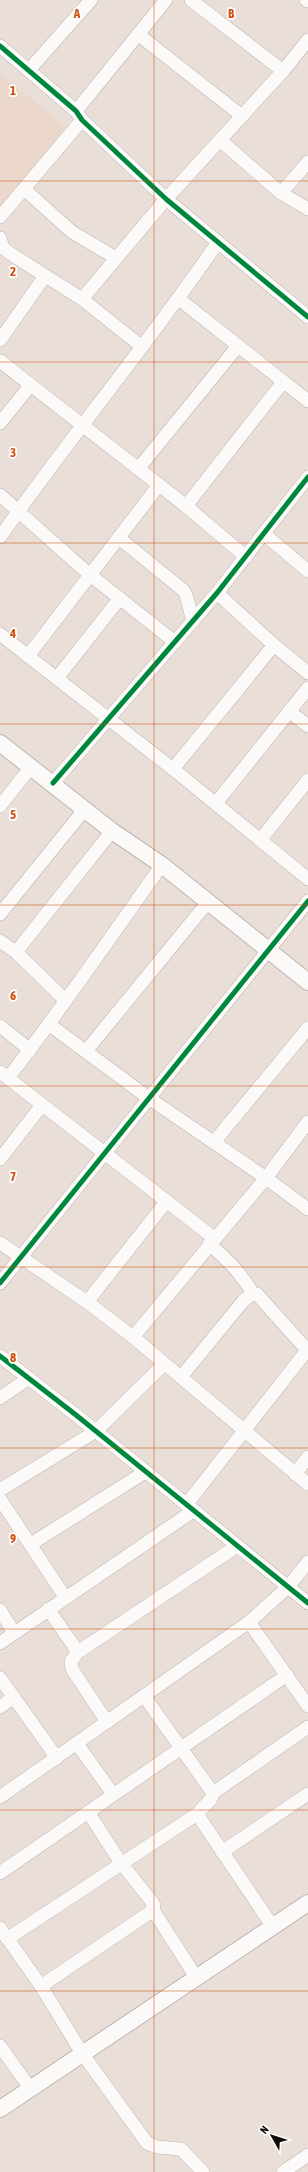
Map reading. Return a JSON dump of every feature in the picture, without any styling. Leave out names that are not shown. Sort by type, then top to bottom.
[{"type":"street","points":[[28,70],[91,0]]},
{"type":"street","points":[[0,217],[24,189],[166,0]]},
{"type":"street","points":[[191,0],[283,71]]},
{"type":"street","points":[[139,35],[242,116]]},
{"type":"street","points":[[82,299],[166,199],[283,71],[308,40]]},
{"type":"street","points":[[0,46],[79,116],[166,199],[308,317]]},
{"type":"street","points":[[220,140],[281,193],[308,209]]},
{"type":"street","points":[[281,193],[308,162]]},
{"type":"street","points":[[24,189],[72,232],[116,258]]},
{"type":"street","points":[[0,238],[4,248],[82,299],[141,346]]},
{"type":"street","points":[[0,537],[18,510],[141,346],[179,299],[218,242]]},
{"type":"street","points":[[0,340],[45,276]]},
{"type":"street","points":[[179,299],[308,401]]},
{"type":"street","points":[[138,469],[238,346]]},
{"type":"street","points":[[0,362],[186,506],[246,557]]},
{"type":"street","points":[[186,506],[284,382]]},
{"type":"street","points":[[0,423],[30,386]]},
{"type":"street","points":[[53,783],[110,720],[193,621],[246,557],[308,477]]},
{"type":"street","points":[[28,656],[159,485]]},
{"type":"street","points":[[0,495],[90,575],[175,642]]},
{"type":"street","points":[[264,534],[308,571]]},
{"type":"street","points":[[119,538],[183,590],[186,595],[193,621]]},
{"type":"street","points":[[216,593],[308,673]]},
{"type":"street","points":[[57,678],[120,598]]},
{"type":"street","points":[[0,634],[173,769],[261,839],[308,879]]},
{"type":"street","points":[[173,769],[274,644]]},
{"type":"street","points":[[216,804],[308,688]]},
{"type":"street","points":[[289,711],[308,726]]},
{"type":"street","points":[[0,743],[30,768],[53,783],[112,832],[162,865],[308,982]]},
{"type":"street","points":[[0,806],[30,768]]},
{"type":"street","points":[[261,839],[308,780]]},
{"type":"street","points":[[0,914],[84,810]]},
{"type":"street","points":[[16,952],[112,832]]},
{"type":"street","points":[[0,1643],[189,1508],[244,1432],[308,1349],[257,1294],[253,1294],[229,1260],[212,1241],[166,1202],[4,1075],[30,1050],[50,1024],[65,1000],[162,865]]},
{"type":"street","points":[[0,1283],[105,1155],[308,901]]},
{"type":"street","points":[[86,1051],[208,902]]},
{"type":"street","points":[[0,941],[16,952],[65,1000]]},
{"type":"street","points":[[50,1024],[150,1099],[266,1178],[308,1209]]},
{"type":"street","points":[[0,1026],[30,1050]]},
{"type":"street","points":[[214,1142],[308,1028]]},
{"type":"street","points":[[0,1159],[42,1106]]},
{"type":"street","points":[[133,1337],[266,1178],[308,1122]]},
{"type":"street","points":[[87,1302],[166,1202]]},
{"type":"street","points":[[0,1244],[87,1302],[133,1337],[244,1432],[308,1484]]},
{"type":"street","points":[[180,1377],[244,1300],[253,1294]]},
{"type":"street","points":[[0,1356],[96,1431],[189,1508],[308,1603]]},
{"type":"street","points":[[0,1490],[96,1431],[164,1364]]},
{"type":"street","points":[[0,1398],[29,1378]]},
{"type":"street","points":[[295,1474],[308,1457]]},
{"type":"street","points":[[31,1544],[145,1472]]},
{"type":"street","points":[[0,1499],[65,1597]]},
{"type":"street","points":[[108,1722],[72,1669],[71,1661],[78,1652],[237,1546]]},
{"type":"street","points":[[0,1797],[249,1622],[288,1587],[308,1562]]},
{"type":"street","points":[[48,1609],[78,1652]]},
{"type":"street","points":[[0,1610],[14,1633]]},
{"type":"street","points":[[249,1622],[287,1675],[304,1692],[308,1706]]},
{"type":"street","points":[[0,1874],[180,1747],[287,1675]]},
{"type":"street","points":[[0,1678],[57,1758]]},
{"type":"street","points":[[144,1696],[213,1793]]},
{"type":"street","points":[[0,1708],[14,1697]]},
{"type":"street","points":[[202,2172],[181,2149],[157,2148],[147,2143],[82,2053],[41,1986],[3,1933],[197,1814],[204,1807],[213,1793],[308,1727]]},
{"type":"street","points":[[76,1744],[113,1794]]},
{"type":"street","points":[[222,1852],[308,1794]]},
{"type":"street","points":[[41,1986],[152,1910],[154,1903],[121,1862],[88,1812]]},
{"type":"street","points":[[197,1814],[273,1927]]},
{"type":"street","points":[[0,2109],[308,1903]]},
{"type":"street","points":[[152,1910],[196,1978]]},
{"type":"street","points":[[0,2046],[30,2088]]},
{"type":"street","points":[[283,2172],[308,2155]]},
{"type":"shaded area","points":[[0,74],[66,127],[0,207]]},
{"type":"cycle path","points":[[0,46],[76,111],[82,120],[166,199],[308,317]]},
{"type":"cycle path","points":[[53,783],[217,593],[308,477]]},
{"type":"cycle path","points":[[0,1283],[308,901]]},
{"type":"cycle path","points":[[0,1356],[76,1415],[308,1603]]}]
